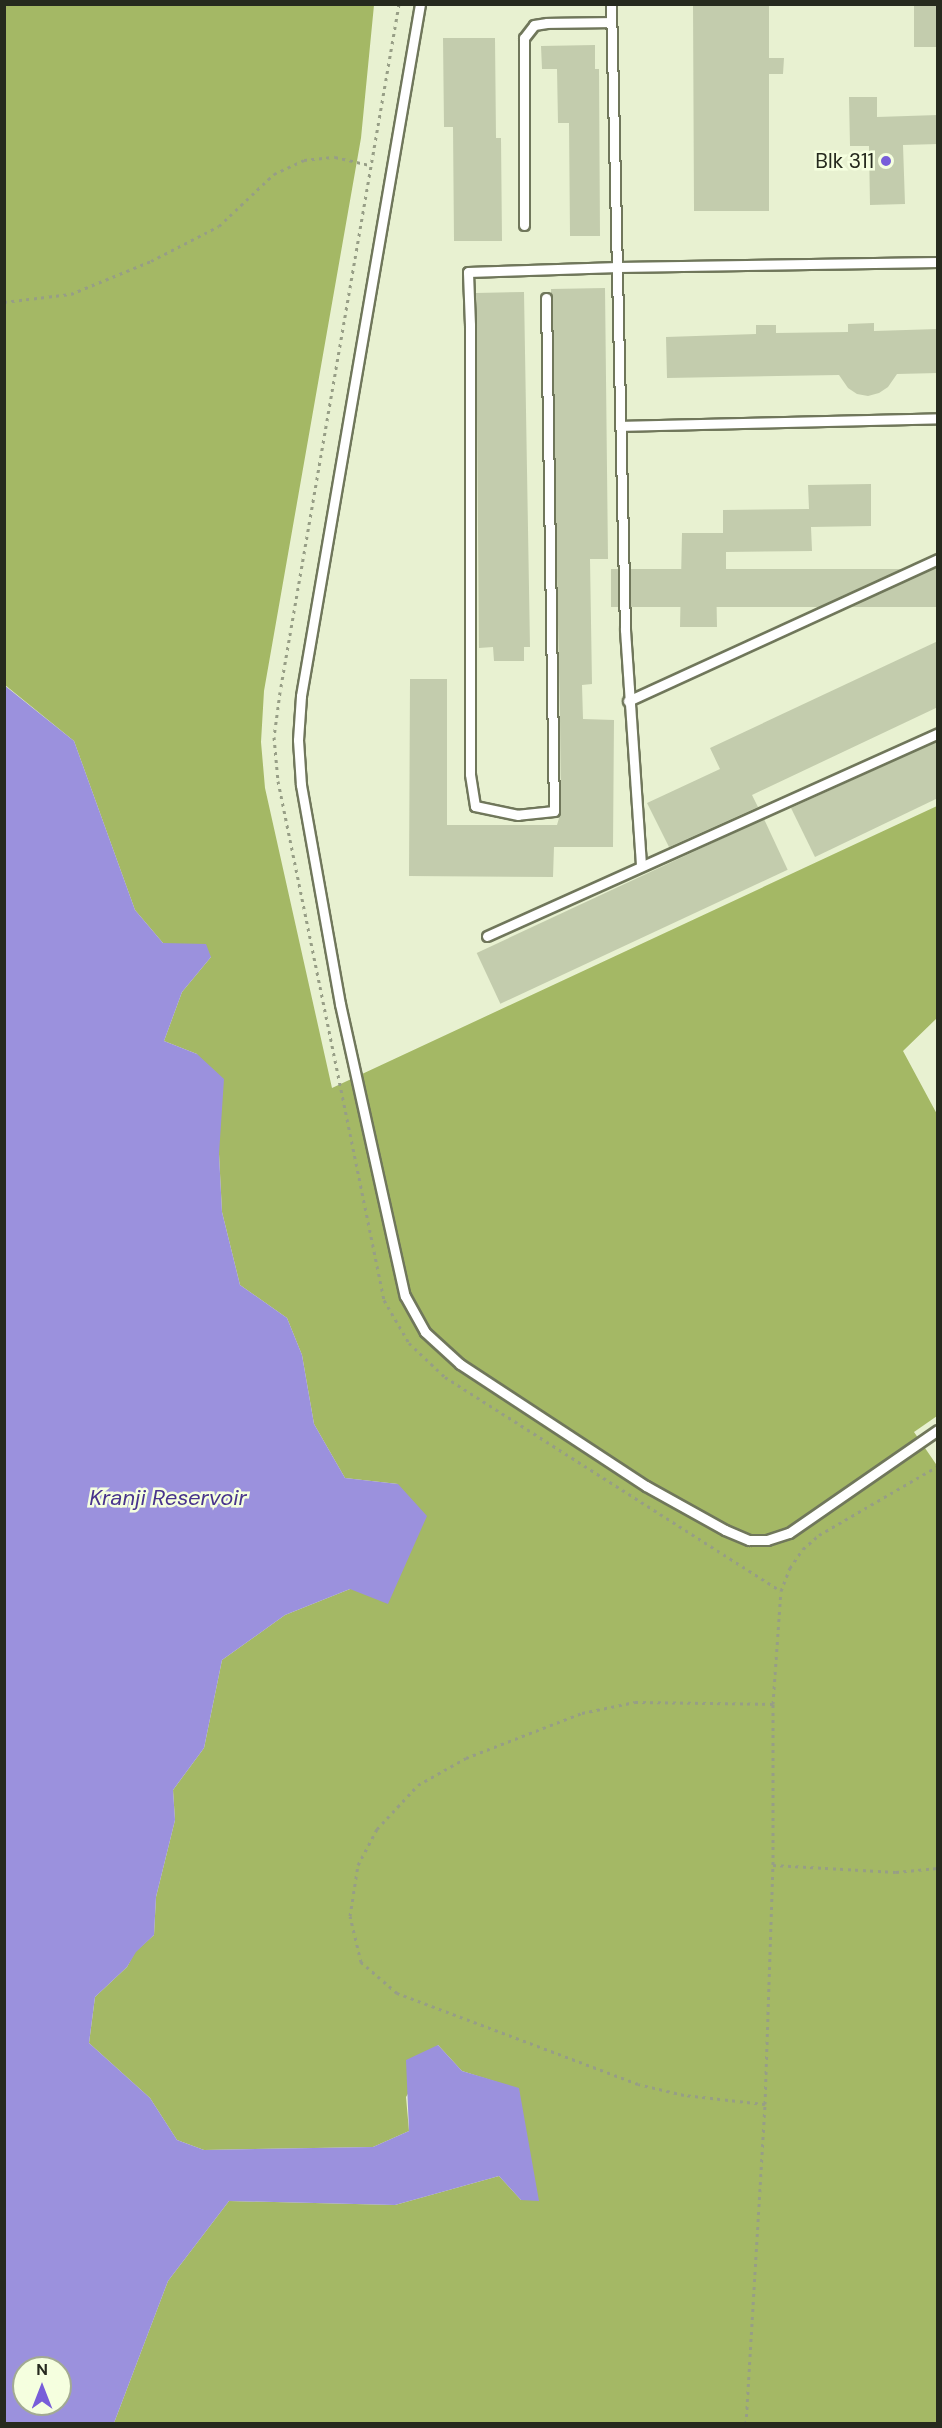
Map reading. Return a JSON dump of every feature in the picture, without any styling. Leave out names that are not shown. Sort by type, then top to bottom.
[{"type":"lane","points":[[420,4],[301,696],[298,740],[300,785],[340,1004],[405,1296],[425,1332],[460,1364],[646,1486],[725,1530],[748,1540],[767,1540],[789,1533],[938,1430]]},
{"type":"lane","points":[[611,4],[628,701],[641,864]]},
{"type":"lane","points":[[524,225],[524,38],[534,25],[611,22]]},
{"type":"lane","points":[[546,298],[554,810],[518,815],[475,806],[470,774],[468,272],[618,267],[938,262]]},
{"type":"lane","points":[[621,426],[938,418]]},
{"type":"lane","points":[[628,701],[938,559]]},
{"type":"lane","points":[[488,936],[641,864],[938,733]]},
{"type":"path","points":[[399,4],[274,737],[278,781],[384,1300],[409,1343],[446,1377],[780,1591]]},
{"type":"path","points":[[4,302],[71,294],[151,261],[219,226],[274,174],[304,160],[334,157],[370,165]]},
{"type":"path","points":[[746,2424],[765,2104],[773,1865],[773,1704],[780,1591],[790,1568],[803,1549],[819,1534],[938,1466]]},
{"type":"path","points":[[765,2104],[684,2095],[638,2084],[397,1993],[361,1962],[350,1916],[358,1865],[377,1829],[418,1785],[466,1758],[582,1713],[635,1702],[773,1704]]},
{"type":"path","points":[[773,1865],[896,1872],[938,1868]]},
{"type":"green space","points":[[4,5],[374,5],[361,138],[264,691],[261,742],[265,788],[332,1088],[937,806],[937,1018],[903,1051],[938,1116],[937,1416],[914,1432],[938,1467],[937,2423],[114,2423],[168,2281],[229,2201],[395,2205],[499,2176],[521,2200],[519,2089],[462,2071],[438,2045],[406,2097],[409,2131],[373,2147],[204,2150],[177,2140],[150,2098],[89,2043],[95,1997],[127,1967],[135,1952],[154,1935],[156,1897],[175,1820],[173,1790],[204,1748],[222,1660],[285,1615],[350,1589],[398,1484],[345,1478],[314,1424],[302,1355],[287,1318],[240,1285],[222,1212],[219,1154],[197,1054],[164,1041],[182,992],[211,957],[163,943],[135,910],[74,741],[5,685]]},
{"type":"water","name":"Kranji Reservoir","points":[[4,685],[74,741],[135,910],[163,943],[206,944],[211,957],[182,992],[164,1041],[197,1054],[224,1079],[219,1154],[222,1212],[240,1285],[287,1318],[302,1355],[314,1424],[345,1478],[398,1484],[427,1516],[388,1604],[350,1589],[285,1615],[222,1660],[204,1748],[173,1790],[175,1820],[156,1897],[154,1935],[136,1952],[127,1967],[95,1997],[89,2043],[150,2098],[177,2140],[204,2150],[373,2147],[409,2131],[406,2060],[438,2045],[462,2071],[519,2088],[539,2201],[521,2200],[499,2176],[395,2205],[229,2201],[168,2281],[114,2423],[5,2423]]},
{"type":"building","points":[[693,4],[769,4],[769,58],[784,58],[783,74],[769,74],[769,211],[694,211]]},
{"type":"building","points":[[914,4],[938,4],[938,47],[914,47]]},
{"type":"building","points":[[443,38],[495,38],[496,138],[501,138],[502,241],[454,241],[453,127],[444,127]]},
{"type":"building","points":[[595,45],[595,69],[599,69],[600,236],[570,236],[569,123],[558,123],[557,69],[542,69],[541,46]]},
{"type":"building","name":"Blk 311","points":[[849,97],[877,97],[877,117],[938,115],[938,144],[903,145],[905,204],[870,205],[869,146],[850,146]]},
{"type":"building","points":[[605,288],[608,559],[590,559],[592,684],[582,685],[583,719],[614,720],[613,847],[554,847],[553,877],[409,876],[410,679],[447,679],[447,825],[557,825],[561,811],[560,719],[551,289]]},
{"type":"building","points":[[524,292],[530,647],[524,647],[524,661],[494,661],[493,647],[479,648],[476,293]]},
{"type":"building","points":[[874,323],[874,331],[938,329],[938,373],[897,374],[888,387],[868,396],[857,394],[848,388],[839,375],[667,378],[666,337],[756,334],[756,325],[776,325],[776,333],[848,332],[848,324]]},
{"type":"building","points":[[871,484],[871,526],[811,527],[812,551],[726,552],[726,575],[716,575],[717,627],[680,627],[682,533],[723,533],[723,510],[809,509],[808,485]]},
{"type":"building","points":[[611,569],[938,569],[938,607],[611,607]]},
{"type":"building","points":[[938,641],[938,707],[752,795],[758,807],[669,847],[647,803],[720,769],[710,748]]},
{"type":"building","points":[[938,741],[938,798],[815,857],[791,808]]},
{"type":"building","points":[[764,819],[788,870],[500,1004],[477,953]]},
{"type":"place","name":"Blk 311","points":[[886,161]]}]
